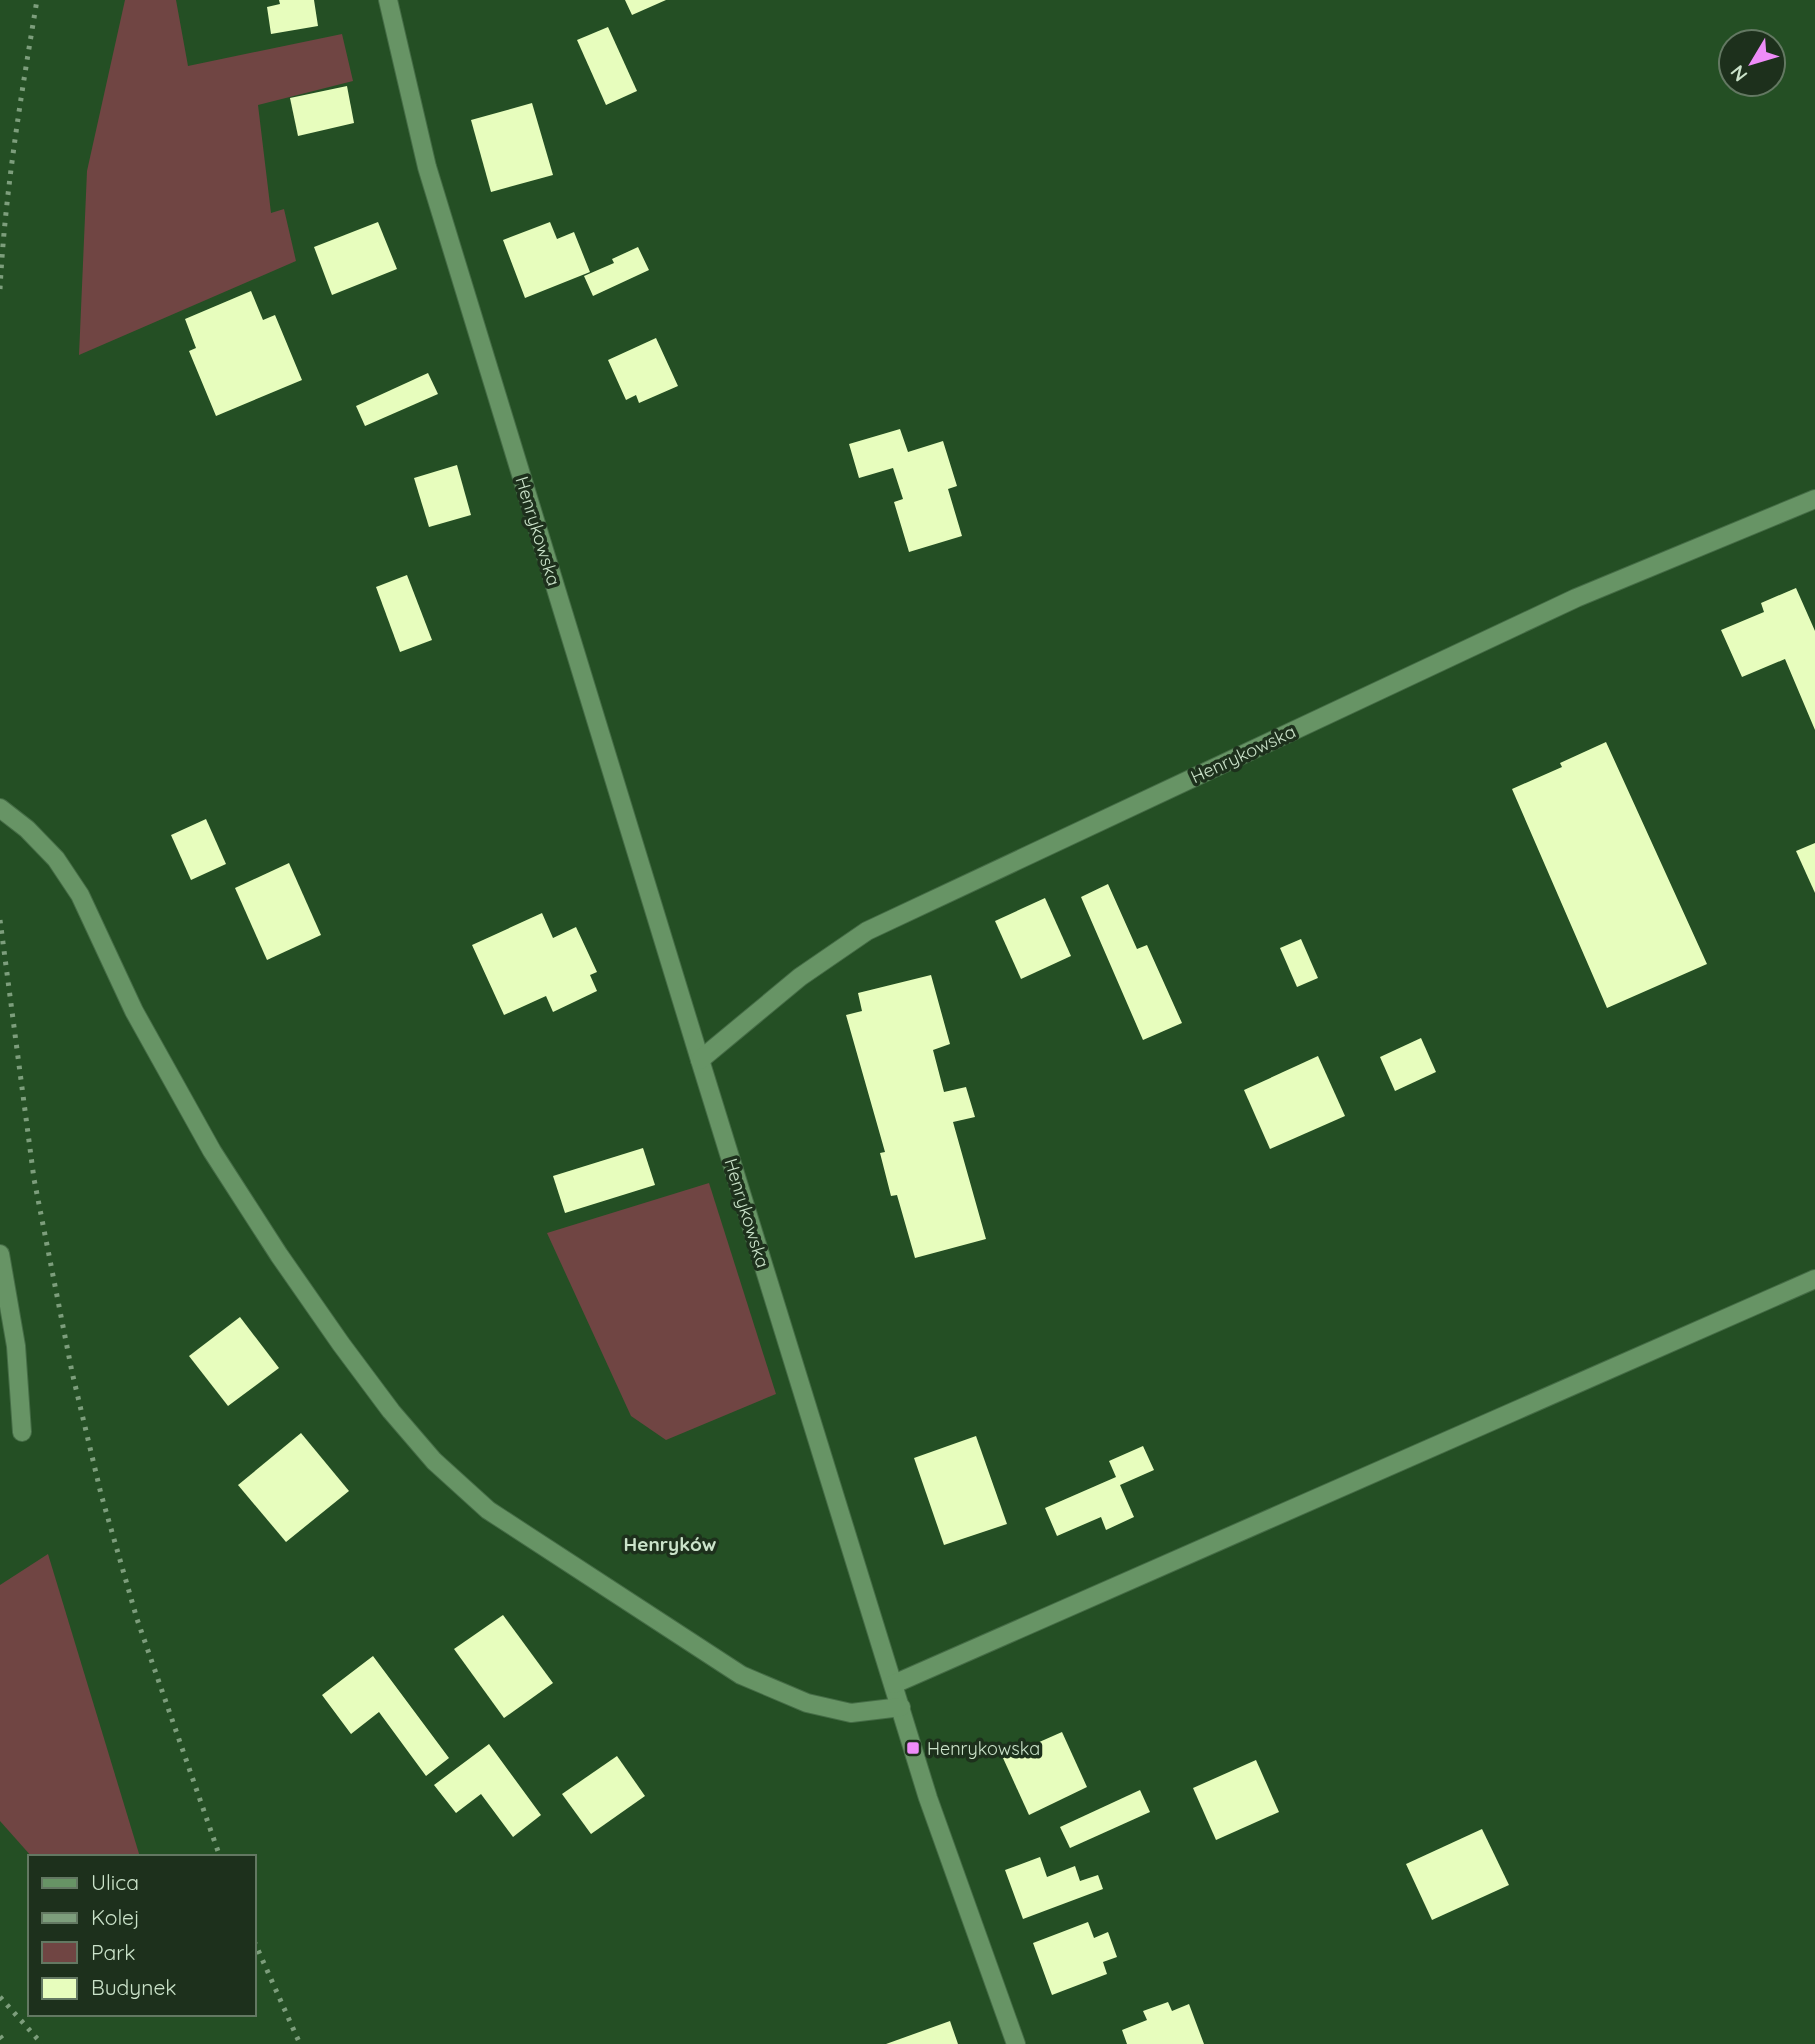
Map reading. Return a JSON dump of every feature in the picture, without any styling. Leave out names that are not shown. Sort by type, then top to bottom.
[{"type":"street","name":"Henrykowska","points":[[388,0],[426,167],[700,1060],[928,1798],[1016,2044]]},
{"type":"street","name":"Henrykowska","points":[[700,1060],[800,976],[867,931],[1576,598],[1815,499]]},
{"type":"street","points":[[0,808],[27,829],[56,859],[80,895],[134,1011],[212,1151],[341,1344],[391,1411],[434,1461],[488,1510],[741,1675],[807,1703],[851,1713],[901,1707]]},
{"type":"street","points":[[0,1254],[16,1346],[22,1432]]},
{"type":"street","points":[[894,1684],[1815,1279]]},
{"type":"green space","points":[[125,0],[176,0],[188,66],[342,34],[353,81],[258,105],[271,213],[284,209],[296,261],[79,355],[87,171]]},
{"type":"green space","points":[[709,1183],[776,1394],[666,1440],[631,1416],[547,1233]]},
{"type":"green space","points":[[48,1554],[139,1855],[30,1855],[0,1821],[0,1585]]},
{"type":"building","points":[[279,0],[314,0],[318,26],[271,34],[267,7],[280,4]]},
{"type":"building","points":[[625,0],[666,0],[632,15]]},
{"type":"building","points":[[608,27],[637,91],[606,105],[577,40]]},
{"type":"building","points":[[347,86],[354,123],[298,136],[290,98]]},
{"type":"building","points":[[532,103],[553,175],[491,192],[471,120]]},
{"type":"building","points":[[378,222],[397,269],[332,295],[314,247]]},
{"type":"building","points":[[550,222],[557,239],[574,232],[590,272],[525,298],[503,240]]},
{"type":"building","points":[[638,247],[649,270],[593,296],[584,276],[614,263],[612,259]]},
{"type":"building","points":[[251,291],[263,320],[275,315],[302,380],[216,416],[189,351],[196,348],[185,319]]},
{"type":"building","points":[[656,338],[678,386],[639,403],[636,395],[626,400],[608,360]]},
{"type":"building","points":[[428,373],[438,394],[365,426],[356,406]]},
{"type":"building","points":[[900,429],[908,452],[943,441],[957,486],[948,489],[962,536],[909,552],[894,502],[903,499],[893,468],[859,478],[849,444]]},
{"type":"building","points":[[457,465],[471,515],[429,527],[414,478]]},
{"type":"building","points":[[407,575],[432,640],[400,652],[376,587]]},
{"type":"building","points":[[1796,588],[1815,631],[1815,730],[1785,659],[1742,677],[1721,630],[1764,612],[1761,603]]},
{"type":"building","points":[[1606,742],[1707,964],[1607,1008],[1512,789],[1562,767],[1560,763]]},
{"type":"building","points":[[206,819],[226,864],[191,880],[171,835]]},
{"type":"building","points":[[1815,843],[1815,893],[1796,851]]},
{"type":"building","points":[[289,863],[321,935],[267,960],[235,888]]},
{"type":"building","points":[[1108,884],[1137,949],[1147,945],[1182,1023],[1143,1040],[1081,897]]},
{"type":"building","points":[[1045,898],[1071,956],[1021,979],[995,921]]},
{"type":"building","points":[[542,913],[553,938],[576,927],[597,972],[590,975],[597,991],[553,1012],[546,996],[504,1015],[472,945]]},
{"type":"building","points":[[1301,939],[1318,978],[1297,987],[1280,948]]},
{"type":"building","points":[[931,975],[950,1044],[933,1050],[944,1092],[966,1087],[975,1117],[953,1122],[986,1239],[915,1258],[897,1195],[891,1196],[880,1153],[885,1152],[846,1015],[862,1011],[858,993]]},
{"type":"building","points":[[1421,1038],[1436,1072],[1395,1091],[1380,1057]]},
{"type":"building","points":[[1318,1056],[1345,1116],[1270,1149],[1244,1090]]},
{"type":"building","points":[[643,1148],[655,1185],[565,1213],[553,1176]]},
{"type":"building","points":[[240,1317],[279,1368],[228,1406],[189,1356]]},
{"type":"building","points":[[301,1433],[349,1491],[286,1542],[238,1485]]},
{"type":"building","points":[[976,1436],[1007,1524],[944,1545],[914,1458]]},
{"type":"building","points":[[1143,1446],[1154,1470],[1120,1485],[1134,1517],[1106,1530],[1101,1517],[1057,1536],[1045,1508],[1116,1477],[1109,1461]]},
{"type":"building","points":[[503,1615],[553,1683],[504,1718],[454,1649]]},
{"type":"building","points":[[373,1656],[449,1758],[426,1776],[379,1712],[351,1734],[322,1695]]},
{"type":"building","points":[[1062,1732],[1087,1787],[1029,1815],[1003,1758]]},
{"type":"building","points":[[489,1744],[541,1815],[513,1837],[481,1794],[456,1813],[434,1785]]},
{"type":"building","points":[[617,1756],[645,1796],[591,1834],[562,1794]]},
{"type":"building","points":[[1256,1760],[1279,1812],[1216,1840],[1193,1788]]},
{"type":"building","points":[[1140,1790],[1150,1812],[1070,1848],[1060,1827]]},
{"type":"building","points":[[1482,1829],[1509,1885],[1432,1920],[1406,1864]]},
{"type":"building","points":[[1040,1857],[1047,1877],[1075,1866],[1080,1881],[1098,1875],[1103,1889],[1023,1919],[1005,1870]]},
{"type":"building","points":[[1088,1922],[1094,1938],[1108,1932],[1117,1957],[1103,1962],[1107,1974],[1052,1995],[1033,1943]]},
{"type":"building","points":[[1168,2002],[1172,2011],[1189,2004],[1204,2044],[1127,2044],[1122,2030],[1147,2020],[1143,2011]]},
{"type":"building","points":[[950,2021],[958,2044],[886,2044]]},
{"type":"railway","points":[[0,289],[10,180],[37,0]]},
{"type":"railway","points":[[0,920],[34,1179],[72,1372],[101,1494],[137,1619],[219,1855]]},
{"type":"railway","points":[[256,1945],[300,2044]]},
{"type":"railway","points":[[0,1997],[42,2044]]},
{"type":"railway","points":[[0,2036],[6,2044]]},
{"type":"place","name":"Henrykowska","points":[[913,1748]]},
{"type":"district","name":"Henryków","points":[[670,1544]]}]
